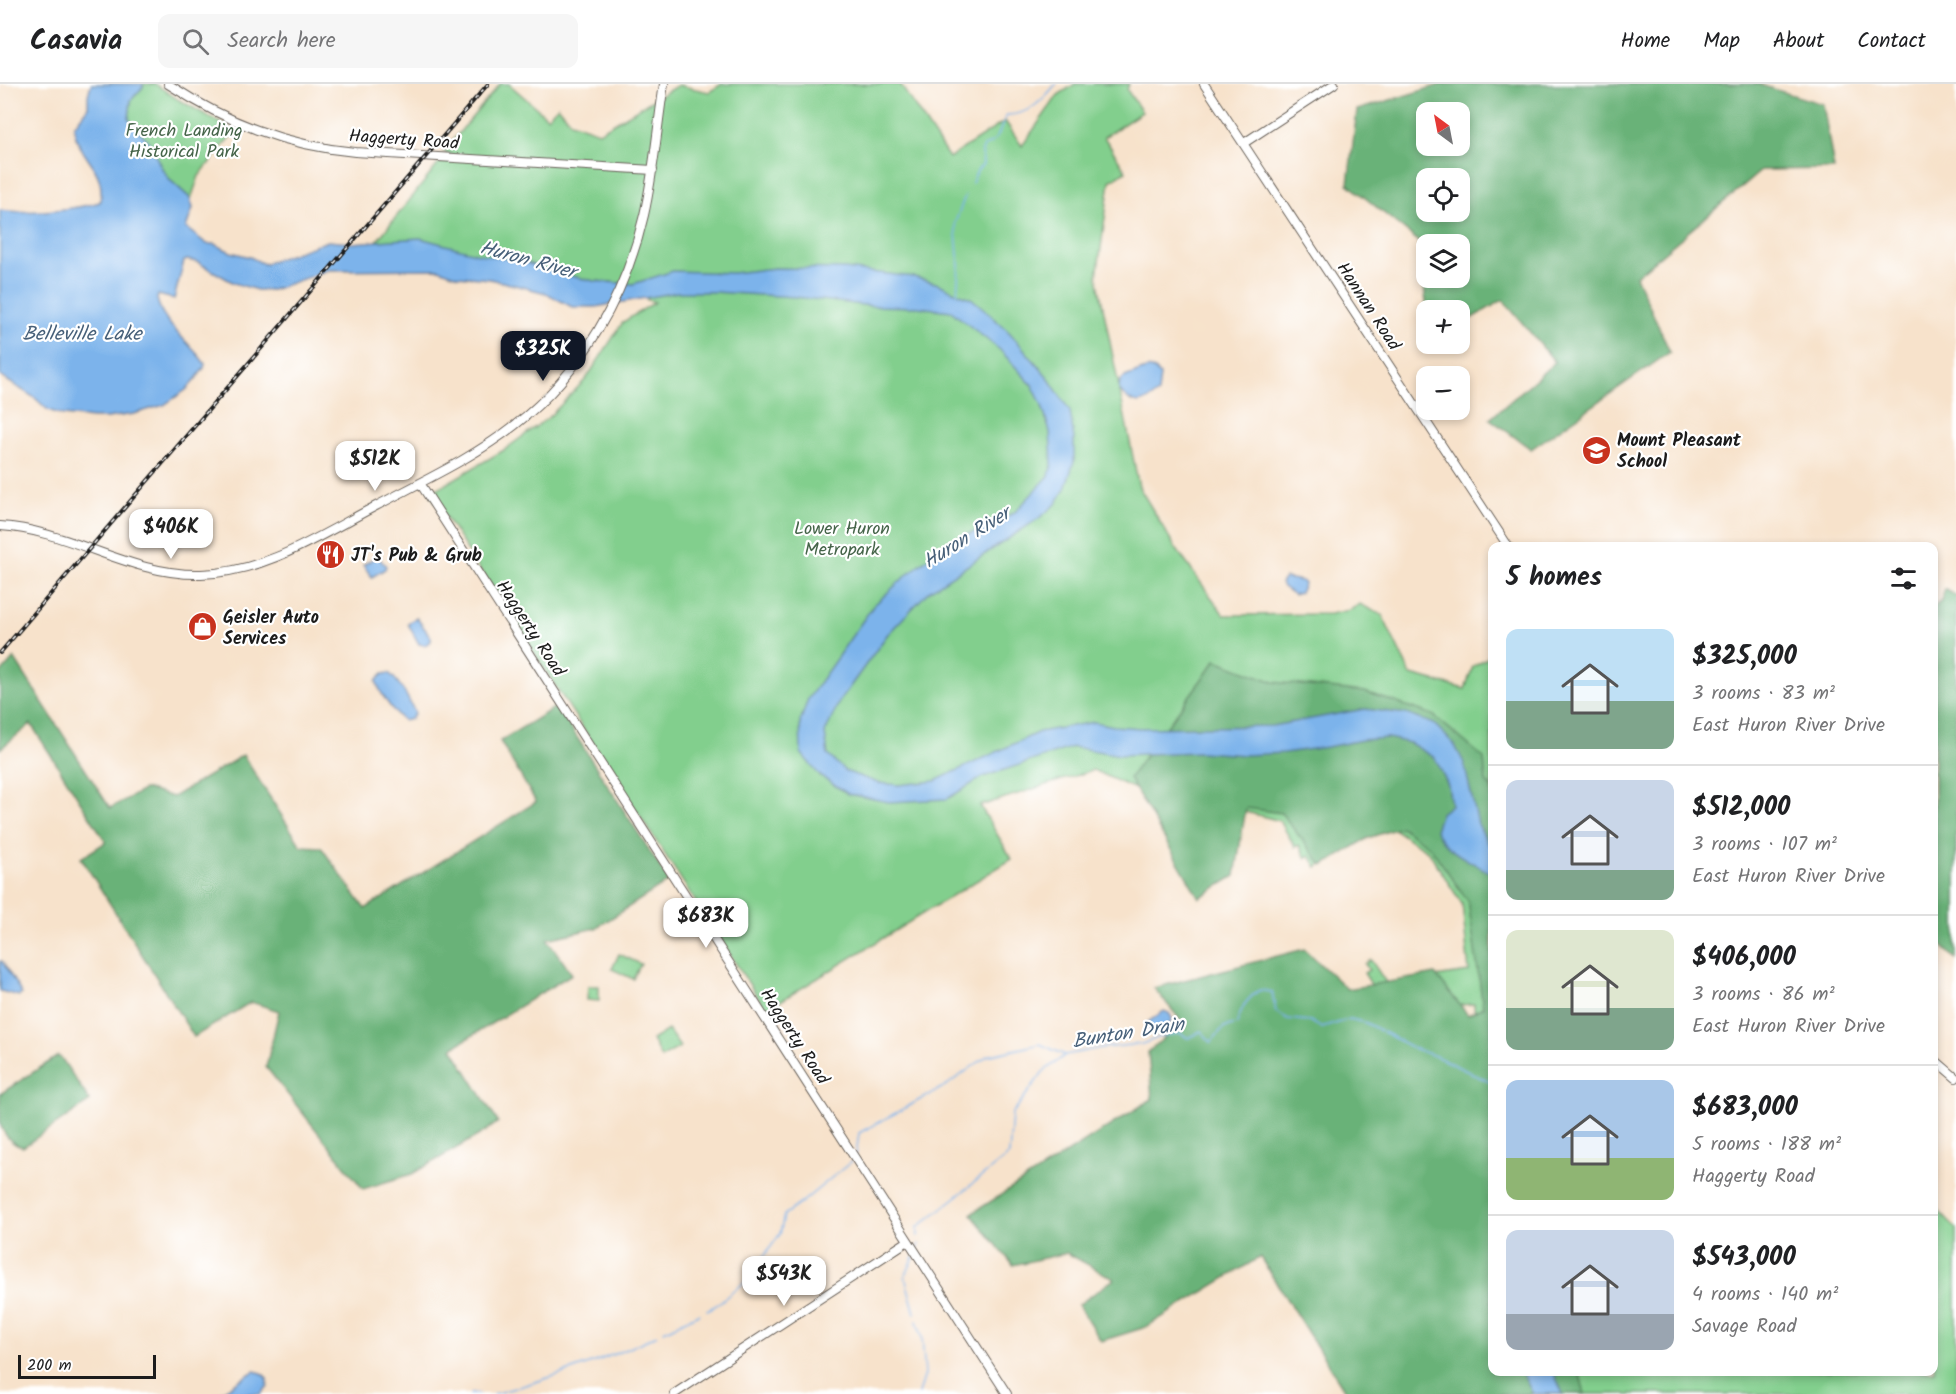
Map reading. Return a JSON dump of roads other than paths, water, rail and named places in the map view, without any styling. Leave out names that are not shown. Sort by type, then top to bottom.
[{"type":"street","name":"Haggerty Road","points":[[168,84],[208,109],[243,126],[284,140],[322,148],[355,152],[653,170]]},
{"type":"street","points":[[0,526],[53,535],[125,562],[152,569],[185,574],[224,572],[251,567],[285,554],[480,449],[515,425],[551,392],[575,364],[607,316],[628,269],[643,219],[653,170],[664,84]]},
{"type":"street","name":"Hannan Road","points":[[1204,84],[1505,542]]},
{"type":"street","points":[[1244,143],[1334,84]]},
{"type":"street","name":"Haggerty Road","points":[[420,483],[1007,1394]]},
{"type":"street","points":[[1938,1062],[1956,1078]]},
{"type":"street","points":[[674,1394],[908,1241]]},
{"type":"water","points":[[91,84],[143,84],[131,100],[129,119],[150,143],[170,180],[190,198],[193,208],[186,228],[207,244],[214,244],[264,264],[328,241],[351,243],[420,238],[479,254],[518,260],[557,273],[594,281],[633,284],[673,271],[733,273],[775,268],[845,269],[914,277],[939,284],[971,298],[1010,333],[1047,376],[1070,411],[1074,462],[1065,489],[1056,504],[1038,519],[929,591],[887,635],[839,702],[825,733],[828,755],[845,771],[878,783],[899,785],[935,781],[1039,732],[1094,722],[1141,728],[1272,726],[1365,709],[1406,714],[1434,724],[1454,744],[1464,763],[1478,824],[1488,843],[1488,872],[1453,851],[1435,830],[1441,813],[1451,805],[1448,785],[1435,758],[1410,743],[1388,738],[1284,753],[1246,755],[1200,752],[1120,755],[1073,747],[983,777],[947,799],[889,802],[848,794],[820,776],[801,753],[800,722],[808,699],[873,606],[908,574],[951,540],[989,527],[1015,512],[1049,476],[1052,464],[1050,432],[1041,403],[1032,385],[1000,350],[951,311],[714,292],[678,292],[596,307],[572,307],[546,293],[490,279],[458,276],[439,269],[328,270],[272,290],[257,290],[234,283],[197,262],[187,260],[184,261],[174,299],[158,295],[157,299],[160,309],[171,326],[205,364],[186,390],[164,405],[134,414],[107,418],[63,415],[48,410],[35,398],[0,376],[0,210],[23,212],[50,210],[100,202],[98,175],[75,135],[74,126],[88,107]]},
{"type":"water","points":[[1148,368],[1160,375],[1158,393],[1142,402],[1133,402],[1119,389],[1120,381]]},
{"type":"water","points":[[377,556],[386,566],[372,577],[363,565]]},
{"type":"water","points":[[1285,578],[1302,581],[1304,584],[1300,593],[1294,595],[1283,587],[1281,583]]},
{"type":"water","points":[[416,617],[431,637],[431,641],[425,645],[419,644],[408,624]]},
{"type":"water","points":[[389,673],[401,687],[413,708],[415,713],[411,719],[404,721],[400,717],[387,702],[378,686],[376,681],[383,674]]},
{"type":"water","points":[[0,961],[22,994],[19,996],[0,991]]},
{"type":"water","points":[[1164,1011],[1172,1018],[1171,1023],[1153,1032],[1149,1031],[1148,1022]]},
{"type":"water","points":[[254,1371],[262,1373],[267,1378],[268,1386],[261,1394],[218,1394]]},
{"type":"water","points":[[1524,1376],[1555,1376],[1563,1394],[1533,1394]]},
{"type":"waterway","points":[[972,183],[983,164],[984,146],[997,137],[1007,115],[1029,109],[1041,101],[1056,84]]},
{"type":"waterway","points":[[957,295],[959,265],[955,223],[965,196]]},
{"type":"waterway","name":"Bunton Drain","points":[[856,1155],[859,1133],[947,1085],[987,1056],[1040,1044],[1065,1055],[1101,1048],[1142,1044],[1180,1033],[1188,1038],[1201,1031],[1211,1042],[1224,1027],[1237,1024],[1245,1004],[1260,990],[1272,992],[1276,1012],[1288,1019],[1310,1021],[1322,1028],[1350,1019],[1366,1023],[1413,1048],[1488,1081]]},
{"type":"waterway","points":[[918,1236],[918,1227],[1009,1155],[1012,1114],[1043,1072],[1064,1056]]},
{"type":"waterway","name":"Bunton Drain","points":[[707,1310],[746,1281],[780,1234],[784,1215],[852,1161]]},
{"type":"waterway","points":[[917,1250],[919,1244]]},
{"type":"waterway","points":[[914,1257],[905,1277],[915,1313]]},
{"type":"waterway","name":"Bunton Drain","points":[[664,1331],[700,1313]]},
{"type":"waterway","points":[[917,1321],[922,1337],[925,1374],[919,1394]]},
{"type":"waterway","name":"Bunton Drain","points":[[493,1394],[576,1369],[657,1335]]},
{"type":"waterway","name":"Bunton Drain","points":[[470,1394],[479,1394]]},
{"type":"railway","points":[[0,653],[488,84]]},
{"type":"place","name":"Mount Pleasant School","points":[[1596,450]]},
{"type":"place","name":"JT's Pub & Grub","points":[[330,555]]},
{"type":"place","name":"Geisler Auto Services","points":[[202,627]]},
{"type":"park label","name":"French Landing Historical Park","points":[[184,140]]},
{"type":"park label","name":"Lower Huron Metropark","points":[[842,538]]},
{"type":"water label","name":"Huron River","points":[[528,259]]},
{"type":"water label","name":"Belleville Lake","points":[[82,333]]},
{"type":"water label","name":"Huron River","points":[[966,537]]}]
